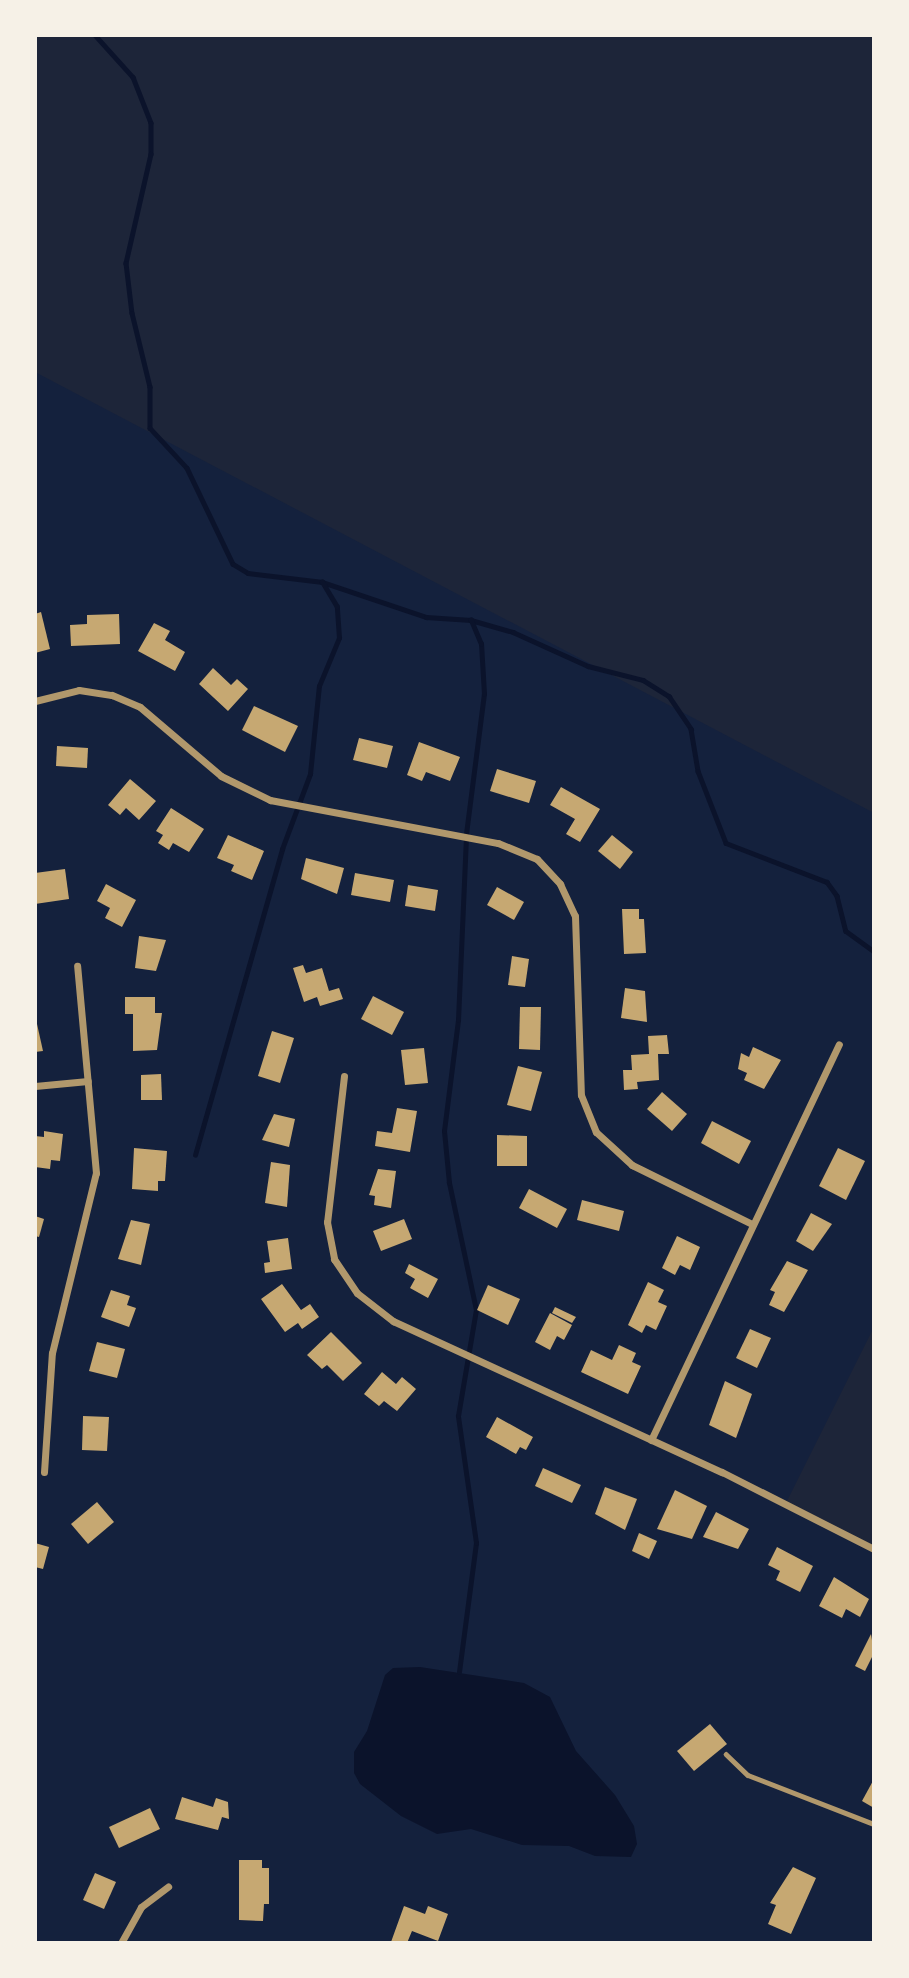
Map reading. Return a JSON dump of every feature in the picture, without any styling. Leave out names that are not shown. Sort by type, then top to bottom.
[{"type":"street","points":[[35,701],[79,690],[112,695],[140,707],[221,776],[270,800],[498,843],[537,859],[560,884],[575,916],[581,1095],[596,1132],[632,1165],[752,1224]]},
{"type":"street","points":[[44,1472],[52,1353],[96,1173],[77,966]]},
{"type":"street","points":[[651,1440],[839,1044]]},
{"type":"street","points":[[344,1076],[327,1222],[334,1259],[357,1293],[393,1321],[651,1440],[874,1549]]},
{"type":"street","points":[[35,1086],[88,1081]]},
{"type":"street","points":[[121,1943],[141,1908],[168,1886]]},
{"type":"lane","points":[[726,1754],[748,1776],[874,1824]]},
{"type":"shaded area","points":[[35,35],[874,35],[874,813],[35,372]]},
{"type":"shaded area","points":[[874,1327],[874,1549],[786,1503]]},
{"type":"shaded area","points":[[420,1667],[524,1683],[550,1697],[576,1751],[615,1795],[634,1826],[637,1844],[631,1857],[595,1856],[569,1846],[522,1845],[471,1829],[437,1834],[401,1816],[360,1784],[354,1773],[354,1752],[367,1731],[385,1675],[393,1668]]},
{"type":"building","points":[[41,612],[50,649],[35,653],[35,614]]},
{"type":"building","points":[[119,614],[120,644],[71,646],[70,625],[87,624],[87,615]]},
{"type":"building","points":[[154,623],[170,631],[165,640],[185,652],[175,671],[138,651]]},
{"type":"building","points":[[213,668],[231,685],[237,679],[248,689],[228,711],[199,684]]},
{"type":"building","points":[[254,706],[298,726],[285,752],[242,730]]},
{"type":"building","points":[[359,738],[393,746],[387,768],[353,760]]},
{"type":"building","points":[[419,742],[460,757],[450,781],[426,772],[422,781],[407,775]]},
{"type":"building","points":[[57,746],[88,748],[87,768],[56,766]]},
{"type":"building","points":[[497,769],[536,781],[529,803],[490,791]]},
{"type":"building","points":[[130,779],[156,801],[139,820],[126,808],[120,815],[108,805]]},
{"type":"building","points":[[561,787],[600,809],[580,842],[566,834],[575,819],[550,805]]},
{"type":"building","points":[[171,808],[204,829],[189,852],[173,843],[169,850],[158,843],[163,835],[156,831]]},
{"type":"building","points":[[228,835],[264,851],[252,880],[231,871],[234,865],[217,858]]},
{"type":"building","points":[[612,835],[633,852],[620,869],[598,851]]},
{"type":"building","points":[[306,858],[344,868],[337,894],[301,879]]},
{"type":"building","points":[[65,869],[69,899],[35,904],[35,873]]},
{"type":"building","points":[[355,873],[394,880],[390,902],[351,895]]},
{"type":"building","points":[[106,884],[136,900],[122,927],[105,918],[110,908],[97,901]]},
{"type":"building","points":[[408,885],[438,890],[435,911],[405,906]]},
{"type":"building","points":[[497,887],[524,902],[514,920],[487,905]]},
{"type":"building","points":[[622,909],[639,909],[639,919],[644,919],[646,953],[624,954]]},
{"type":"building","points":[[139,936],[166,940],[156,971],[135,968]]},
{"type":"building","points":[[512,956],[529,959],[525,987],[508,985]]},
{"type":"building","points":[[303,965],[306,973],[322,968],[329,991],[339,988],[343,999],[320,1006],[317,997],[304,1002],[293,968]]},
{"type":"building","points":[[625,988],[645,991],[647,1022],[621,1018]]},
{"type":"building","points":[[373,996],[404,1012],[392,1035],[361,1019]]},
{"type":"building","points":[[125,997],[155,997],[155,1013],[162,1013],[157,1050],[133,1051],[133,1014],[125,1014]]},
{"type":"building","points":[[520,1007],[541,1007],[540,1050],[519,1049]]},
{"type":"building","points":[[35,1015],[43,1051],[35,1052]]},
{"type":"building","points":[[272,1031],[294,1038],[280,1083],[258,1076]]},
{"type":"building","points":[[667,1035],[669,1054],[658,1054],[659,1080],[637,1082],[638,1089],[624,1090],[623,1070],[632,1070],[631,1055],[649,1054],[648,1036]]},
{"type":"building","points":[[753,1047],[781,1060],[764,1089],[744,1080],[747,1073],[738,1069],[741,1053],[749,1057]]},
{"type":"building","points":[[424,1048],[428,1083],[405,1085],[401,1050]]},
{"type":"building","points":[[518,1066],[542,1072],[531,1111],[507,1105]]},
{"type":"building","points":[[161,1074],[162,1100],[141,1100],[141,1075]]},
{"type":"building","points":[[662,1092],[687,1114],[672,1131],[647,1109]]},
{"type":"building","points":[[397,1108],[417,1111],[410,1152],[375,1146],[377,1131],[392,1133]]},
{"type":"building","points":[[274,1114],[295,1119],[289,1147],[262,1140]]},
{"type":"building","points":[[712,1121],[751,1141],[739,1164],[701,1143]]},
{"type":"building","points":[[44,1131],[63,1134],[60,1161],[51,1160],[50,1169],[35,1167],[35,1136],[44,1137]]},
{"type":"building","points":[[497,1135],[527,1136],[527,1166],[497,1166]]},
{"type":"building","points":[[134,1148],[167,1151],[165,1181],[158,1181],[158,1191],[132,1189]]},
{"type":"building","points":[[838,1148],[865,1161],[846,1200],[819,1186]]},
{"type":"building","points":[[271,1162],[290,1165],[287,1207],[265,1203]]},
{"type":"building","points":[[378,1169],[396,1171],[391,1208],[374,1205],[375,1196],[369,1195]]},
{"type":"building","points":[[529,1189],[567,1209],[557,1228],[519,1208]]},
{"type":"building","points":[[582,1200],[624,1211],[619,1231],[577,1220]]},
{"type":"building","points":[[811,1213],[832,1224],[813,1251],[796,1241]]},
{"type":"building","points":[[35,1216],[44,1219],[39,1237],[35,1236]]},
{"type":"building","points":[[404,1219],[412,1239],[381,1251],[373,1231]]},
{"type":"building","points":[[131,1220],[150,1224],[141,1265],[118,1259]]},
{"type":"building","points":[[677,1236],[700,1247],[690,1270],[680,1265],[675,1275],[662,1268]]},
{"type":"building","points":[[288,1238],[292,1269],[265,1273],[264,1263],[270,1262],[267,1241]]},
{"type":"building","points":[[787,1261],[808,1270],[784,1312],[769,1305],[775,1292],[770,1290]]},
{"type":"building","points":[[409,1264],[438,1279],[428,1298],[410,1288],[415,1279],[405,1273]]},
{"type":"building","points":[[648,1282],[664,1290],[658,1302],[667,1306],[656,1330],[646,1325],[642,1333],[628,1325]]},
{"type":"building","points":[[282,1284],[301,1310],[310,1304],[319,1317],[302,1329],[298,1323],[285,1332],[261,1299]]},
{"type":"building","points":[[488,1285],[520,1299],[508,1325],[477,1310]]},
{"type":"building","points":[[111,1290],[130,1296],[127,1305],[136,1308],[129,1327],[101,1317]]},
{"type":"building","points":[[555,1307],[576,1317],[572,1323],[552,1313]]},
{"type":"building","points":[[550,1313],[572,1325],[564,1340],[557,1336],[550,1350],[535,1342]]},
{"type":"building","points":[[750,1329],[771,1338],[757,1368],[736,1358]]},
{"type":"building","points":[[331,1332],[362,1363],[343,1381],[327,1365],[322,1369],[307,1355]]},
{"type":"building","points":[[97,1342],[125,1349],[117,1378],[89,1371]]},
{"type":"building","points":[[619,1345],[636,1353],[632,1362],[641,1366],[628,1394],[581,1372],[591,1350],[612,1360]]},
{"type":"building","points":[[382,1372],[396,1384],[402,1377],[416,1389],[397,1411],[384,1401],[379,1406],[364,1394]]},
{"type":"building","points":[[725,1381],[752,1394],[736,1438],[709,1425]]},
{"type":"building","points":[[83,1416],[109,1417],[107,1451],[82,1450]]},
{"type":"building","points":[[497,1417],[533,1437],[526,1450],[520,1447],[516,1454],[486,1437]]},
{"type":"building","points":[[543,1468],[581,1485],[572,1503],[535,1486]]},
{"type":"building","points":[[605,1487],[637,1499],[625,1530],[595,1514]]},
{"type":"building","points":[[675,1490],[707,1506],[692,1539],[657,1529]]},
{"type":"building","points":[[97,1502],[114,1522],[88,1544],[71,1524]]},
{"type":"building","points":[[716,1512],[749,1529],[738,1549],[703,1537]]},
{"type":"building","points":[[639,1533],[657,1541],[649,1559],[632,1551]]},
{"type":"building","points":[[35,1543],[49,1547],[43,1569],[35,1567]]},
{"type":"building","points":[[777,1547],[813,1566],[800,1592],[776,1580],[780,1571],[768,1565]]},
{"type":"building","points":[[834,1577],[869,1599],[860,1617],[846,1609],[842,1618],[819,1606]]},
{"type":"building","points":[[871,1634],[874,1653],[865,1671],[855,1666]]},
{"type":"building","points":[[710,1724],[727,1744],[694,1771],[677,1751]]},
{"type":"building","points":[[874,1779],[874,1808],[862,1801]]},
{"type":"building","points":[[182,1797],[213,1807],[216,1798],[228,1802],[229,1819],[222,1817],[218,1830],[175,1819]]},
{"type":"building","points":[[150,1808],[160,1829],[119,1848],[109,1827]]},
{"type":"building","points":[[239,1860],[262,1860],[262,1868],[269,1868],[269,1904],[264,1904],[263,1921],[239,1920]]},
{"type":"building","points":[[793,1867],[816,1878],[791,1934],[768,1924],[776,1905],[770,1903]]},
{"type":"building","points":[[95,1873],[116,1882],[104,1909],[83,1900]]},
{"type":"building","points":[[404,1906],[425,1914],[428,1906],[448,1914],[438,1941],[412,1931],[407,1943],[391,1942]]},
{"type":"waterway","points":[[95,35],[133,77],[151,123],[151,154],[126,263],[132,313],[150,387],[150,428],[187,468],[233,564],[248,573],[322,582],[426,617],[471,620],[513,632],[588,666],[643,680],[669,696],[691,729],[698,771],[726,843],[827,882],[837,896],[846,931],[874,951]]},
{"type":"waterway","points":[[195,1155],[282,849],[310,774],[319,686],[339,638],[337,607],[322,582]]},
{"type":"waterway","points":[[459,1672],[476,1543],[458,1416],[476,1310],[449,1183],[444,1131],[458,1020],[466,834],[484,694],[481,644],[471,620]]}]
